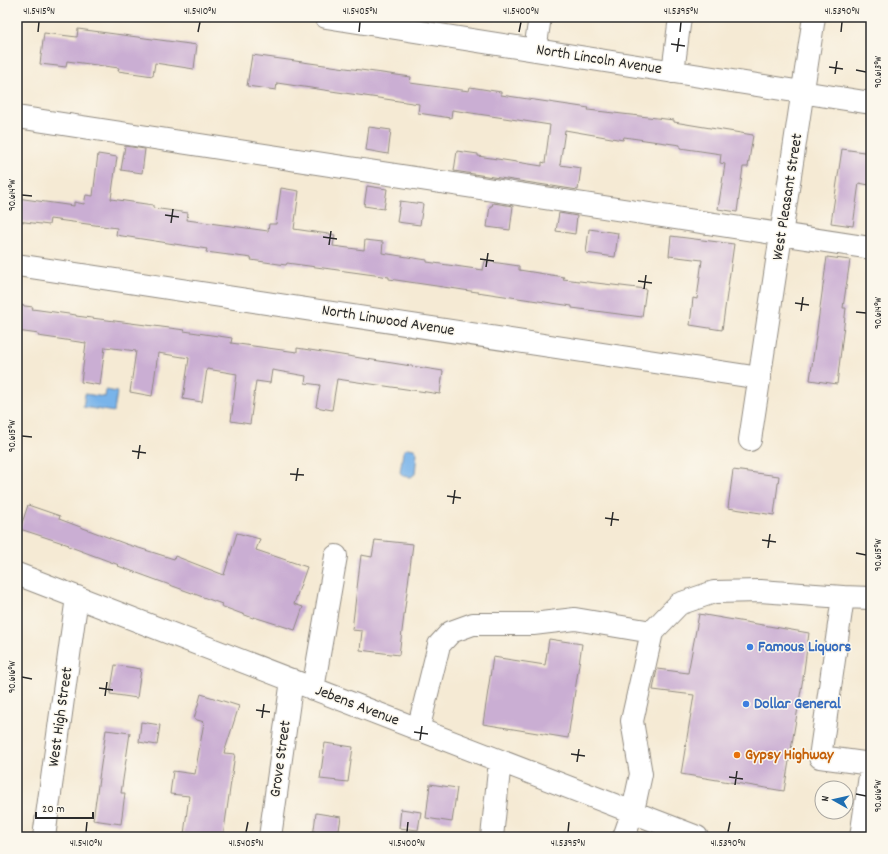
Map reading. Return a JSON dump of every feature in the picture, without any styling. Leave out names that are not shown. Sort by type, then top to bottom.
[{"type":"street","name":"North Lincoln Avenue","points":[[326,17],[408,23],[536,50],[871,103]]},
{"type":"street","points":[[536,50],[540,17]]},
{"type":"street","points":[[673,72],[680,17]]},
{"type":"street","name":"West Pleasant Street","points":[[750,440],[804,93],[814,17]]},
{"type":"street","points":[[17,117],[871,248]]},
{"type":"street","name":"North Linwood Avenue","points":[[17,265],[760,378]]},
{"type":"street","points":[[313,689],[336,556]]},
{"type":"street","name":"Jebens Avenue","points":[[17,574],[697,837]]},
{"type":"street","points":[[624,837],[633,811],[641,774],[632,721],[652,632],[679,604],[714,592],[760,591],[871,598]]},
{"type":"street","name":"West High Street","points":[[44,837],[77,597]]},
{"type":"street","points":[[844,597],[820,757],[871,764]]},
{"type":"street","points":[[418,730],[439,645],[451,632],[473,624],[533,624],[575,619],[652,632]]},
{"type":"street","name":"Grove Street","points":[[270,837],[292,680]]},
{"type":"street","points":[[492,837],[500,761]]},
{"type":"street","points":[[861,837],[871,769]]},
{"type":"water","points":[[106,390],[117,392],[114,412],[83,407],[85,394],[105,397]]},
{"type":"water","points":[[407,448],[414,449],[417,453],[415,474],[411,477],[403,476],[400,472],[403,452]]},
{"type":"building","points":[[78,29],[197,45],[194,69],[155,63],[153,76],[118,71],[119,68],[67,61],[66,67],[40,64],[44,33],[77,37]]},
{"type":"building","points":[[252,55],[411,77],[410,83],[469,91],[470,87],[501,92],[501,95],[589,108],[588,110],[674,120],[674,122],[753,135],[748,167],[743,167],[737,212],[718,209],[725,164],[720,163],[721,154],[680,148],[680,145],[624,137],[623,140],[565,130],[560,165],[581,168],[578,190],[454,171],[457,151],[478,154],[478,156],[542,166],[542,162],[545,163],[550,125],[452,110],[451,118],[418,113],[419,104],[277,83],[276,90],[247,86]]},
{"type":"building","points":[[369,127],[391,130],[388,154],[366,150]]},
{"type":"building","points":[[125,146],[145,149],[142,173],[121,170]]},
{"type":"building","points":[[842,149],[871,153],[869,185],[859,183],[853,226],[831,223]]},
{"type":"building","points":[[98,154],[117,157],[111,199],[153,205],[153,208],[188,213],[187,220],[268,231],[269,224],[276,224],[281,188],[299,191],[294,229],[335,235],[333,246],[364,250],[365,240],[383,242],[382,253],[427,260],[427,262],[483,270],[485,261],[519,266],[519,270],[564,277],[563,279],[646,289],[642,317],[572,308],[572,306],[389,279],[389,277],[287,263],[286,265],[251,260],[252,258],[206,252],[207,249],[116,235],[117,228],[50,219],[49,225],[17,221],[17,198],[74,206],[74,202],[84,204],[86,195],[93,196]]},
{"type":"building","points":[[367,186],[387,189],[384,209],[364,206]]},
{"type":"building","points":[[400,201],[423,204],[420,225],[397,222]]},
{"type":"building","points":[[493,203],[513,206],[510,230],[487,227],[490,206],[492,206]]},
{"type":"building","points":[[559,213],[577,216],[575,234],[556,231]]},
{"type":"building","points":[[589,229],[618,233],[615,257],[586,253]]},
{"type":"building","points":[[671,236],[734,244],[722,330],[690,325],[693,298],[697,299],[702,260],[669,256]]},
{"type":"building","points":[[827,257],[850,260],[843,308],[846,308],[837,384],[810,380]]},
{"type":"building","points":[[17,305],[76,316],[185,330],[184,331],[232,338],[231,343],[297,352],[297,348],[443,371],[440,394],[337,379],[332,410],[316,407],[320,385],[305,383],[306,376],[272,370],[270,383],[256,381],[250,424],[231,421],[237,374],[207,369],[202,402],[183,399],[189,358],[158,353],[152,396],[130,392],[136,351],[105,347],[100,385],[81,382],[86,343],[38,336],[39,334],[17,331]]},
{"type":"building","points":[[733,470],[779,476],[774,515],[728,508]]},
{"type":"building","points":[[28,505],[60,516],[59,519],[126,544],[174,559],[175,556],[224,575],[237,533],[260,539],[256,550],[307,567],[294,604],[303,607],[295,630],[254,617],[253,618],[221,606],[222,604],[118,566],[119,565],[68,546],[69,545],[20,529]]},
{"type":"building","points":[[375,540],[413,544],[399,655],[360,650],[362,631],[352,630],[361,555],[372,557]]},
{"type":"building","points":[[699,614],[809,633],[784,791],[681,774],[694,695],[653,690],[657,669],[688,673]]},
{"type":"building","points":[[549,639],[582,644],[568,738],[483,724],[493,657],[545,665]]},
{"type":"building","points":[[115,665],[141,669],[137,698],[110,694]]},
{"type":"building","points":[[201,694],[239,706],[224,753],[235,754],[223,837],[184,834],[189,796],[170,794],[173,771],[195,774],[204,722],[194,719]]},
{"type":"building","points":[[141,722],[160,725],[157,745],[139,742]]},
{"type":"building","points":[[106,730],[130,733],[121,793],[125,793],[121,824],[93,820]]},
{"type":"building","points":[[325,743],[353,747],[348,782],[320,779]]},
{"type":"building","points":[[430,784],[457,788],[452,822],[426,818]]},
{"type":"building","points":[[401,809],[421,812],[418,830],[399,828]]},
{"type":"building","points":[[316,813],[341,817],[338,837],[313,837]]},
{"type":"place","name":"Famous Liquors","points":[[750,647]]},
{"type":"place","name":"Dollar General","points":[[746,704]]},
{"type":"place","name":"Gypsy Highway","points":[[737,755]]}]
